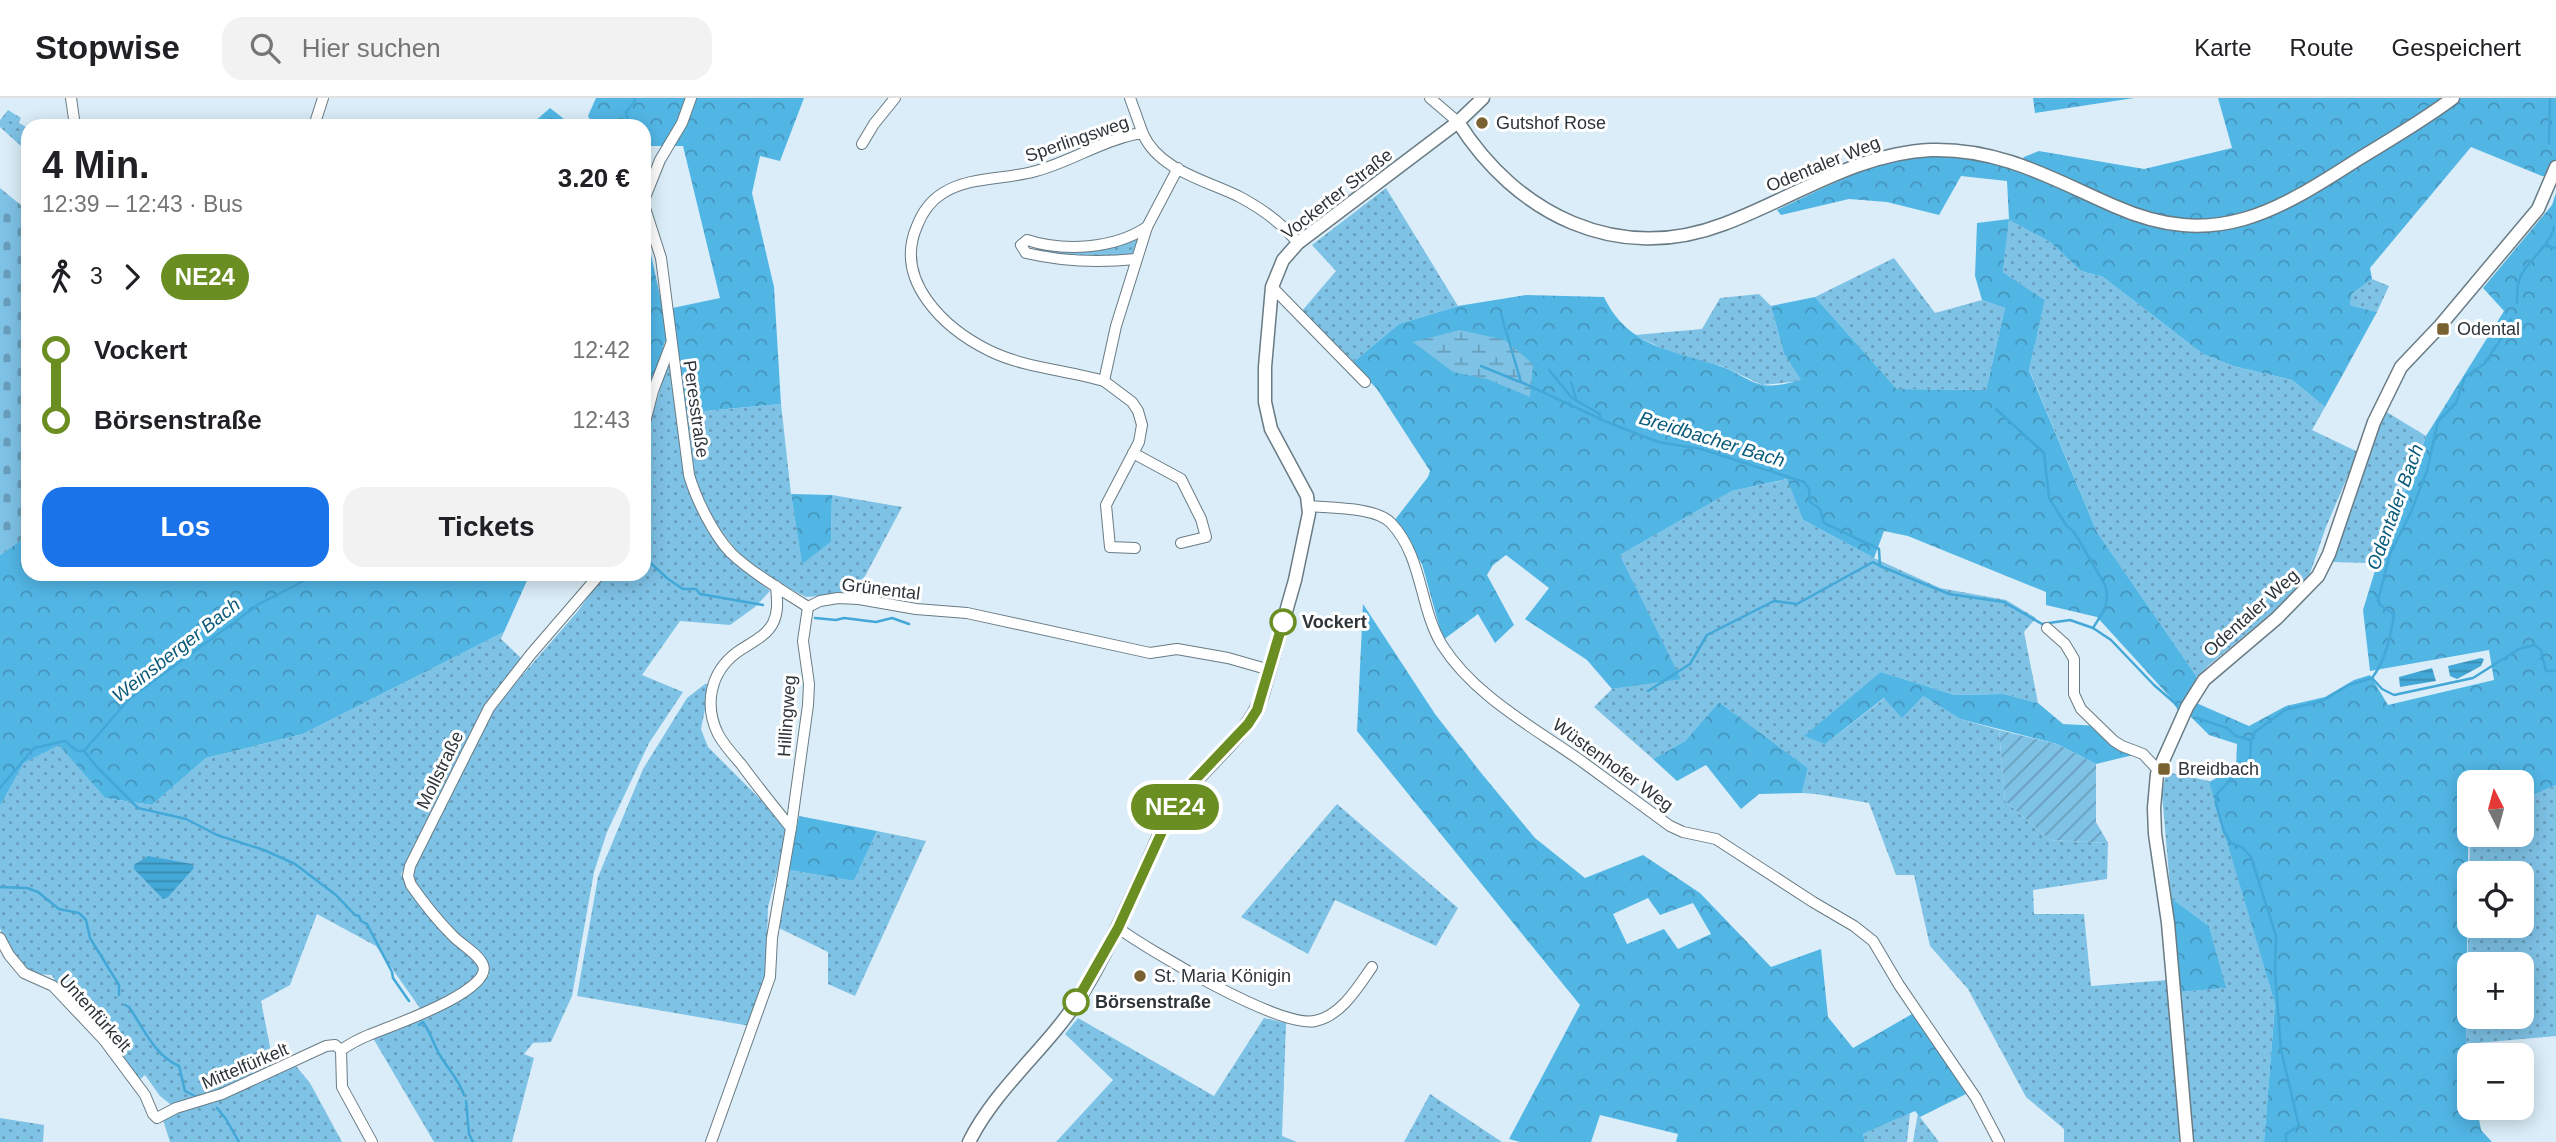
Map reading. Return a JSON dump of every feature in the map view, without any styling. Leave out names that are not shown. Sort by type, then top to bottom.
[{"type":"main road","name":"Vockerter Straße","points":[[1309,506],[1303,487],[1271,429],[1266,411],[1265,367],[1272,287],[1283,260],[1298,243],[1458,122],[1483,98]]},
{"type":"main road","name":"Odentaler Weg","points":[[1458,122],[1487,162],[1526,198],[1547,212],[1576,225],[1619,236],[1666,237],[1705,230],[1865,163],[1892,155],[1933,150],[1969,152],[2005,159],[2038,170],[2142,217],[2168,223],[2197,225],[2241,220],[2284,205],[2453,98]]},
{"type":"main road","name":"Odentaler Weg","points":[[2188,1142],[2168,923],[2155,834],[2154,786],[2158,770],[2187,707],[2204,680],[2277,618],[2318,576],[2329,554],[2374,422],[2401,368],[2538,209],[2556,167]]},
{"type":"main road","points":[[970,1142],[999,1095],[1052,1037],[1071,1010],[1118,928],[1171,812],[1205,768],[1252,719],[1262,696],[1295,580],[1309,506]]},
{"type":"street","points":[[71,98],[74,119]]},
{"type":"street","points":[[316,119],[323,98]]},
{"type":"street","name":"Peresstraße","points":[[651,184],[660,160],[682,123],[691,98]]},
{"type":"street","points":[[862,144],[895,98]]},
{"type":"street","points":[[1130,98],[1143,134]]},
{"type":"street","points":[[1430,98],[1458,122]]},
{"type":"street","name":"Sperlingsweg","points":[[1104,381],[1020,362],[993,352],[961,335],[941,318],[921,292],[914,272],[913,236],[920,219],[933,201],[964,183],[1034,172],[1130,135],[1143,134],[1155,155],[1269,214],[1298,243]]},
{"type":"street","points":[[1135,548],[1110,547],[1105,510],[1142,432],[1139,411],[1129,399],[1104,381],[1116,326],[1147,226],[1178,168]]},
{"type":"street","name":"Peresstraße","points":[[651,226],[661,258],[689,475],[695,494],[730,552],[776,586]]},
{"type":"street","points":[[1136,259],[1104,263],[1069,262],[1025,252],[1021,245],[1027,240],[1037,244],[1063,246],[1098,244],[1121,240],[1147,226]]},
{"type":"street","points":[[1272,287],[1365,382]]},
{"type":"street","points":[[651,399],[671,343]]},
{"type":"street","points":[[1133,453],[1178,477],[1187,488],[1206,537],[1181,543]]},
{"type":"street","name":"Wüstenhofer Weg","points":[[1309,506],[1369,512],[1391,523],[1417,569],[1439,638],[1454,661],[1488,695],[1670,825],[1684,832],[1716,839],[1854,926],[1873,941],[1899,985],[1976,1098],[1999,1142]]},
{"type":"street","name":"Mollstraße","points":[[473,985],[483,975],[483,965],[450,933],[417,893],[409,878],[410,866],[489,708],[594,581]]},
{"type":"street","points":[[776,586],[808,607]]},
{"type":"street","points":[[711,1142],[770,977],[772,938],[791,828],[721,740],[710,705],[714,677],[735,653],[763,636],[772,625],[777,612],[776,586]]},
{"type":"street","name":"Grünental","points":[[808,607],[820,601],[838,598],[967,613],[1150,653],[1177,649],[1228,658],[1270,670]]},
{"type":"street","name":"Hillingweg","points":[[791,828],[808,705],[809,684],[803,641],[808,607]]},
{"type":"street","points":[[2047,628],[2065,644],[2074,659],[2074,694],[2081,709],[2114,741],[2122,747],[2143,754],[2158,770]]},
{"type":"street","points":[[1118,928],[1166,960],[1265,1011],[1305,1021],[1315,1021],[1326,1016],[1348,1000],[1372,967]]},
{"type":"street","name":"Untenfürkelt","points":[[0,938],[9,955],[24,973],[53,986],[104,1040],[145,1095],[153,1114],[159,1117]]},
{"type":"street","name":"Mittelfürkelt","points":[[159,1117],[176,1108],[222,1094],[326,1046],[335,1045],[341,1050],[373,1034],[420,1017],[473,985]]},
{"type":"street","points":[[341,1050],[342,1087],[372,1142]]},
{"type":"green space","points":[[596,98],[804,98],[780,161],[760,156],[752,193],[774,287],[781,404],[684,413],[676,342],[665,341],[651,390],[651,254],[663,310],[720,298],[683,146],[651,146],[651,119],[590,119],[588,116]]},
{"type":"green space","points":[[2033,98],[2134,98],[2035,113]]},
{"type":"green space","points":[[2218,98],[2556,98],[2556,176],[2542,176],[2471,147],[2370,268],[2372,279],[2352,294],[2350,305],[2377,312],[2325,407],[2292,380],[2233,366],[2203,354],[2103,277],[2081,271],[2050,242],[2009,220],[2003,272],[2045,300],[2029,370],[2097,532],[2197,677],[2179,712],[2169,696],[2097,617],[2046,605],[2046,592],[1908,536],[1884,531],[1874,558],[1803,520],[1787,479],[1732,491],[1620,555],[1681,679],[1612,689],[1587,660],[1525,619],[1549,588],[1506,555],[1493,565],[1487,575],[1514,625],[1495,643],[1478,614],[1443,640],[1422,564],[1394,521],[1430,471],[1377,389],[1352,363],[1399,324],[1458,306],[1526,295],[1604,297],[1626,327],[1653,345],[1725,368],[1759,384],[1774,385],[1801,380],[1784,354],[1771,306],[1815,297],[1897,389],[1986,390],[2005,308],[1982,300],[1975,276],[1977,223],[2009,219],[2007,181],[1961,176],[1939,215],[1887,202],[1849,199],[1781,215],[1777,210],[1849,176],[1900,159],[1925,155],[1952,154],[1978,158],[2014,169],[2024,157],[2039,151],[2144,169],[2232,148]]},
{"type":"green space","points":[[550,108],[564,119],[538,119]]},
{"type":"green space","points":[[8,110],[21,118],[21,146],[0,127],[0,120]]},
{"type":"green space","points":[[0,188],[21,205],[21,540],[0,555]]},
{"type":"green space","points":[[1386,188],[1458,306],[1399,324],[1352,363],[1301,312],[1336,271],[1312,245]]},
{"type":"green space","points":[[2556,193],[2556,785],[2534,795],[2534,770],[2457,770],[2457,847],[2468,847],[2468,861],[2457,861],[2457,938],[2467,938],[2467,952],[2457,952],[2457,1029],[2466,1029],[2466,1043],[2457,1043],[2457,1120],[2479,1120],[2481,1130],[2492,1142],[2264,1142],[2275,1004],[2209,782],[2236,768],[2237,744],[2209,735],[2187,713],[2194,702],[2249,726],[2286,706],[2325,697],[2354,680],[2370,675],[2388,705],[2494,680],[2489,650],[2370,671],[2363,610],[2377,564],[2366,563],[2412,479],[2426,436],[2504,311],[2483,288],[2552,205]]},
{"type":"green space","points":[[2009,220],[2050,242],[2081,271],[2103,277],[2203,354],[2233,366],[2292,380],[2325,407],[2312,430],[2358,452],[2326,527],[2308,579],[2197,677],[2097,532],[2029,369],[2045,300],[2003,272]]},
{"type":"green space","points":[[1138,238],[1134,255],[1128,258],[1064,258],[1036,252],[1037,249],[1100,248]]},
{"type":"green space","points":[[1894,258],[1935,313],[1982,300],[2005,308],[1986,390],[1897,389],[1815,297]]},
{"type":"green space","points":[[2372,279],[2389,286],[2377,312],[2350,305],[2352,294]]},
{"type":"green space","points":[[1759,294],[1771,306],[1784,354],[1802,381],[1762,385],[1722,366],[1675,355],[1635,335],[1702,329],[1720,298]]},
{"type":"green space","points":[[1460,330],[1505,340],[1533,364],[1530,397],[1487,379],[1453,372],[1413,342]]},
{"type":"green space","points":[[669,360],[684,461],[699,510],[710,533],[725,553],[770,591],[755,607],[730,625],[680,621],[642,675],[683,692],[649,743],[607,832],[594,872],[572,996],[551,1042],[533,1043],[524,1054],[534,1058],[512,1142],[434,1142],[373,1038],[419,1021],[450,1005],[489,975],[488,963],[435,912],[418,888],[412,874],[493,709],[578,611],[599,581],[651,581],[651,419]]},
{"type":"green space","points":[[781,404],[802,563],[831,542],[832,495],[902,507],[856,593],[806,597],[779,583],[740,555],[712,519],[698,492],[692,473],[684,413]]},
{"type":"green space","points":[[2385,411],[2426,436],[2412,479],[2366,563],[2333,562]]},
{"type":"green space","points":[[1788,479],[1803,520],[1874,558],[1940,588],[2006,600],[2036,618],[2024,632],[2038,703],[2004,694],[1955,695],[1881,672],[1825,744],[1885,698],[1923,696],[1960,719],[1999,730],[2005,801],[2050,840],[2108,843],[2107,879],[2033,890],[2034,914],[2084,914],[2091,986],[2168,980],[2181,1142],[2064,1142],[2064,1129],[2026,1097],[1968,989],[1930,946],[1914,875],[1896,875],[1869,803],[1802,793],[1808,768],[1719,702],[1685,741],[1653,759],[1594,707],[1612,689],[1680,678],[1620,555],[1732,491]]},
{"type":"green space","points":[[791,494],[832,495],[831,542],[802,564]]},
{"type":"green space","points":[[21,540],[21,581],[527,581],[504,632],[303,734],[206,758],[152,805],[105,798],[59,745],[24,763],[0,806],[0,555]]},
{"type":"green space","points":[[1363,604],[1435,714],[1535,838],[1585,878],[1643,855],[1700,893],[1771,967],[1821,949],[1828,1017],[1853,1048],[1912,1014],[1966,1094],[1920,1117],[1915,1111],[1863,1134],[1865,1142],[1676,1142],[1678,1134],[1600,1115],[1591,1142],[1520,1142],[1509,1139],[1580,1005],[1357,731]],"holes":[[[1648,898],[1660,915],[1693,903],[1711,934],[1678,949],[1664,929],[1627,944],[1613,914]]]},
{"type":"green space","points":[[504,632],[501,639],[522,659],[401,874],[407,888],[479,966],[479,977],[422,1011],[376,946],[317,914],[290,985],[261,1001],[274,1067],[215,1095],[174,1107],[160,1096],[145,1075],[137,1082],[52,975],[34,974],[11,952],[0,928],[0,806],[24,763],[59,744],[105,798],[152,805],[206,758],[303,734]]},
{"type":"green space","points":[[1881,672],[1955,695],[2004,694],[2038,703],[2063,724],[2099,726],[2133,755],[2096,764],[2057,744],[1960,719],[1923,696],[1902,718],[1884,698],[1825,744],[1804,736]]},
{"type":"green space","points":[[705,684],[710,684],[701,729],[708,747],[780,819],[787,834],[768,907],[766,977],[750,1026],[577,996],[598,877],[643,769],[687,698]]},
{"type":"green space","points":[[1719,702],[1808,768],[1802,793],[1759,794],[1741,809],[1706,765],[1677,781],[1653,759],[1685,741]]},
{"type":"green space","points":[[1999,730],[2057,744],[2096,764],[2096,822],[2108,843],[2050,840],[2005,801]]},
{"type":"green space","points":[[2166,772],[2209,781],[2275,1004],[2264,1142],[2194,1142],[2180,992],[2225,988],[2209,926],[2171,898],[2162,794]]},
{"type":"green space","points":[[2556,785],[2556,1036],[2466,1043],[2466,1029],[2534,1029],[2534,952],[2468,952],[2468,938],[2534,938],[2534,861],[2469,861],[2470,847],[2534,847],[2534,795]]},
{"type":"green space","points":[[1337,804],[1458,908],[1436,946],[1335,900],[1308,954],[1241,917]]},
{"type":"green space","points":[[799,816],[877,831],[854,881],[789,870]]},
{"type":"green space","points":[[877,831],[926,841],[855,996],[828,984],[828,952],[777,927],[789,870],[854,881]]},
{"type":"green space","points":[[2171,898],[2209,926],[2226,988],[2180,992]]},
{"type":"green space","points":[[1078,1018],[1214,1096],[1264,1018],[1286,1023],[1282,1136],[1297,1142],[1056,1142],[1113,1080],[1065,1034]]},
{"type":"green space","points":[[296,1066],[310,1083],[342,1142],[170,1142],[163,1120],[174,1112],[265,1075]]},
{"type":"green space","points":[[1430,1094],[1502,1142],[1404,1142]]},
{"type":"green space","points":[[1910,1113],[1907,1142],[1865,1142],[1863,1134]]},
{"type":"green space","points":[[1918,1113],[1920,1117],[1939,1142],[1913,1142]]},
{"type":"green space","points":[[0,1118],[44,1125],[43,1142],[0,1142]]},
{"type":"shaded area","points":[[2484,659],[2481,666],[2457,679],[2450,676],[2448,666]]},
{"type":"shaded area","points":[[2432,668],[2436,681],[2400,687],[2399,677]]},
{"type":"shaded area","points":[[148,856],[192,864],[194,868],[168,897],[163,899],[134,869],[134,865]]},
{"type":"waterway","name":"Weinsberger Bach","points":[[628,119],[626,112],[635,101],[634,98]]},
{"type":"waterway","points":[[2549,143],[2550,98]]},
{"type":"waterway","name":"Odentaler Bach","points":[[2517,303],[2520,277],[2547,243],[2554,227]]},
{"type":"waterway","points":[[2545,246],[2556,248]]},
{"type":"waterway","name":"Breidbacher Bach","points":[[1501,314],[1521,382],[1607,422],[1658,442],[1701,449],[1804,482],[1809,489],[1810,502],[1820,509],[1824,523],[1879,549],[1880,566],[1949,594],[2004,602],[2042,624],[2070,620],[2093,628],[2111,640],[2177,705]]},
{"type":"waterway","name":"Odentaler Bach","points":[[2372,678],[2387,648],[2394,614],[2380,605],[2378,600],[2390,554],[2427,471],[2438,421],[2456,403],[2465,377],[2484,364],[2511,319]]},
{"type":"waterway","points":[[1481,366],[1520,382]]},
{"type":"waterway","points":[[1549,370],[1572,398],[1600,414],[1600,419]]},
{"type":"waterway","points":[[1571,382],[1576,399]]},
{"type":"waterway","points":[[1996,409],[2044,453],[2049,498],[2066,525],[2074,532],[2104,583],[2107,601],[2093,628]]},
{"type":"waterway","points":[[1648,691],[1690,664],[1707,635],[1774,601],[1797,604],[1873,562],[1880,566]]},
{"type":"waterway","points":[[651,563],[683,589],[696,589],[700,594],[763,605]]},
{"type":"waterway","name":"Weinsberger Bach","points":[[0,788],[34,748],[65,741],[77,751],[84,751],[129,699],[259,604],[303,581]]},
{"type":"waterway","points":[[815,618],[876,622],[892,618],[909,624]]},
{"type":"waterway","points":[[2286,1142],[2286,1134],[2299,1126],[2281,1050],[2275,972],[2276,936],[2251,857],[2243,848],[2231,843],[2224,832],[2216,804],[2217,794],[2250,760],[2251,740],[2255,732],[2285,710],[2322,701],[2349,685],[2372,678],[2382,689],[2394,695],[2473,678],[2519,649],[2534,645],[2541,650],[2546,671],[2556,671]]},
{"type":"waterway","name":"Breidbacher Bach","points":[[2197,718],[2227,728],[2236,736],[2250,740]]},
{"type":"waterway","points":[[84,751],[138,808],[186,819],[217,835],[264,850],[295,864],[336,895],[367,924],[393,978],[409,1001]]},
{"type":"waterway","points":[[0,887],[27,888],[38,892],[59,909],[79,913],[86,920],[90,938],[119,985],[119,995]]},
{"type":"waterway","points":[[125,1005],[156,1048],[179,1066],[185,1091],[197,1097]]},
{"type":"waterway","points":[[419,1025],[423,1022],[426,1026],[464,1095]]},
{"type":"waterway","points":[[466,1101],[469,1134],[473,1142]]},
{"type":"waterway","points":[[217,1108],[239,1142]]},
{"type":"bus line","name":"NE24","points":[[1076,1002],[1118,928],[1171,812],[1193,782],[1248,724],[1257,710],[1283,622]]},
{"type":"place","name":"Gutshof Rose","points":[[1482,123]]},
{"type":"place","name":"Odental","points":[[2443,329]]},
{"type":"place","name":"Vockert","points":[[1283,622]]},
{"type":"place","name":"Breidbach","points":[[2164,769]]},
{"type":"place","name":"St. Maria Königin","points":[[1140,976]]},
{"type":"place","name":"Börsenstraße","points":[[1076,1002]]}]
